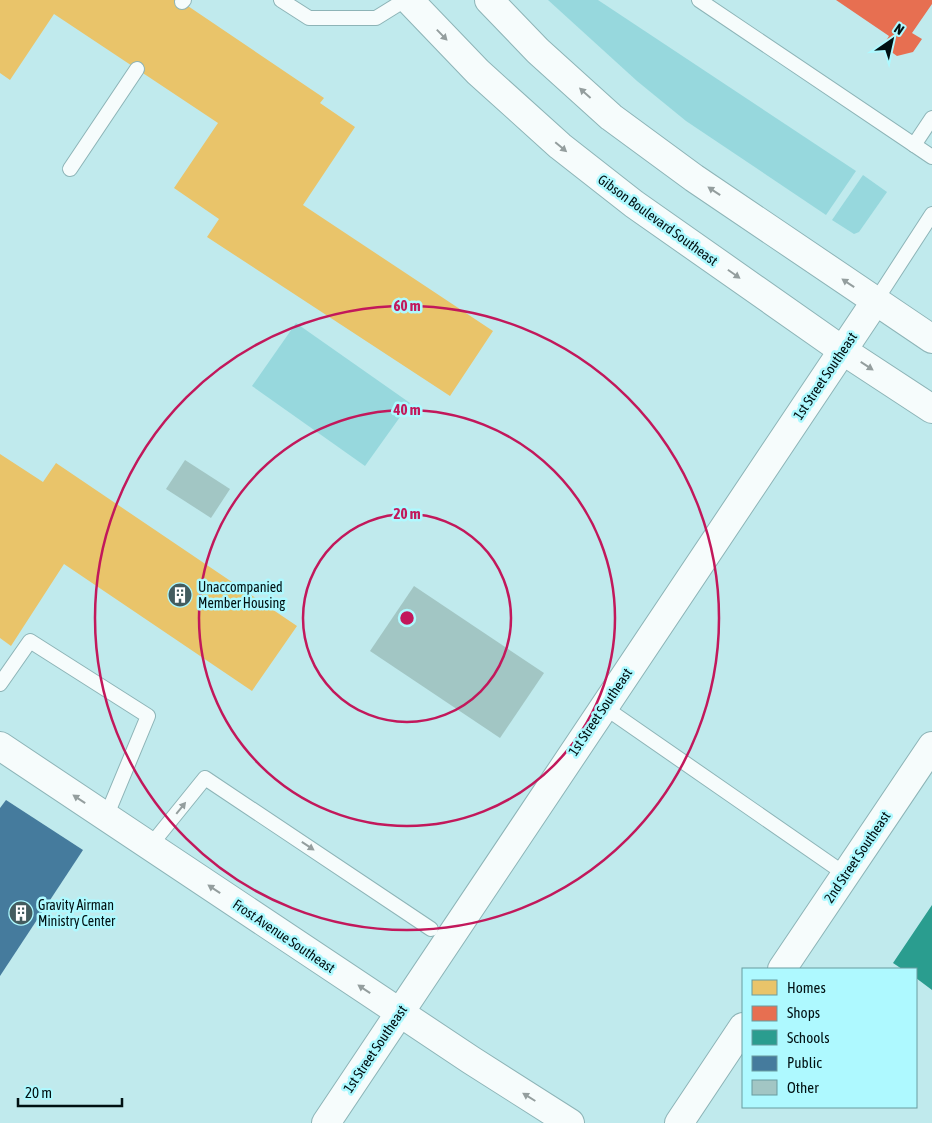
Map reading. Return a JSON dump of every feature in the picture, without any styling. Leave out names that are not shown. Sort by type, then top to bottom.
[{"type":"street","name":"Gibson Boulevard Southeast","points":[[407,0],[478,72],[567,152],[634,204],[842,350],[932,409]]},
{"type":"street","points":[[489,0],[538,51],[611,117],[694,178],[932,339]]},
{"type":"street","name":"1st Street Southeast","points":[[326,1123],[875,302]]},
{"type":"street","name":"2nd Street Southeast","points":[[783,968],[932,746]]},
{"type":"street","name":"Frost Avenue Southeast","points":[[1,747],[399,1012],[570,1123]]},
{"type":"street","points":[[679,1123],[742,1028]]},
{"type":"lane","points":[[281,0],[308,18],[376,18],[407,0]]},
{"type":"lane","points":[[699,0],[932,157]]},
{"type":"lane","points":[[70,169],[137,69]]},
{"type":"lane","points":[[914,145],[932,118]]},
{"type":"lane","points":[[875,302],[932,214]]},
{"type":"lane","points":[[0,684],[30,640],[148,716],[106,817]]},
{"type":"lane","points":[[604,707],[846,874]]},
{"type":"lane","points":[[150,846],[205,778],[432,929]]},
{"type":"shaded area","points":[[548,0],[598,0],[856,171],[826,215],[686,121],[637,81]]},
{"type":"shaded area","points":[[863,175],[887,192],[859,232],[854,234],[832,220]]},
{"type":"shaded area","points":[[296,323],[410,403],[365,466],[252,386]]},
{"type":"building: Homes","points":[[0,0],[179,0],[324,98],[320,103],[355,127],[303,205],[493,331],[450,396],[207,237],[219,219],[174,188],[218,123],[54,14],[10,80],[0,73]]},
{"type":"building: Homes","name":"Unaccompanied Member Housing","points":[[0,454],[43,482],[56,463],[297,626],[252,691],[64,564],[11,646],[0,638]]},
{"type":"building: Shops","points":[[836,0],[932,0],[932,4],[912,33],[922,39],[913,52],[897,56],[883,46],[889,36]]},
{"type":"building: Schools","points":[[932,905],[932,990],[917,979],[917,968],[900,968],[893,963]]},
{"type":"building: Public","name":"Gravity Airman Ministry Center","points":[[6,800],[83,850],[0,976],[0,808]]},
{"type":"building: Other","points":[[185,460],[230,489],[211,518],[166,489]]},
{"type":"building: Other","points":[[414,586],[544,673],[500,738],[370,651]]},
{"type":"place","name":"Unaccompanied Member Housing","points":[[180,595]]},
{"type":"place","name":"Gravity Airman Ministry Center","points":[[21,913]]}]
